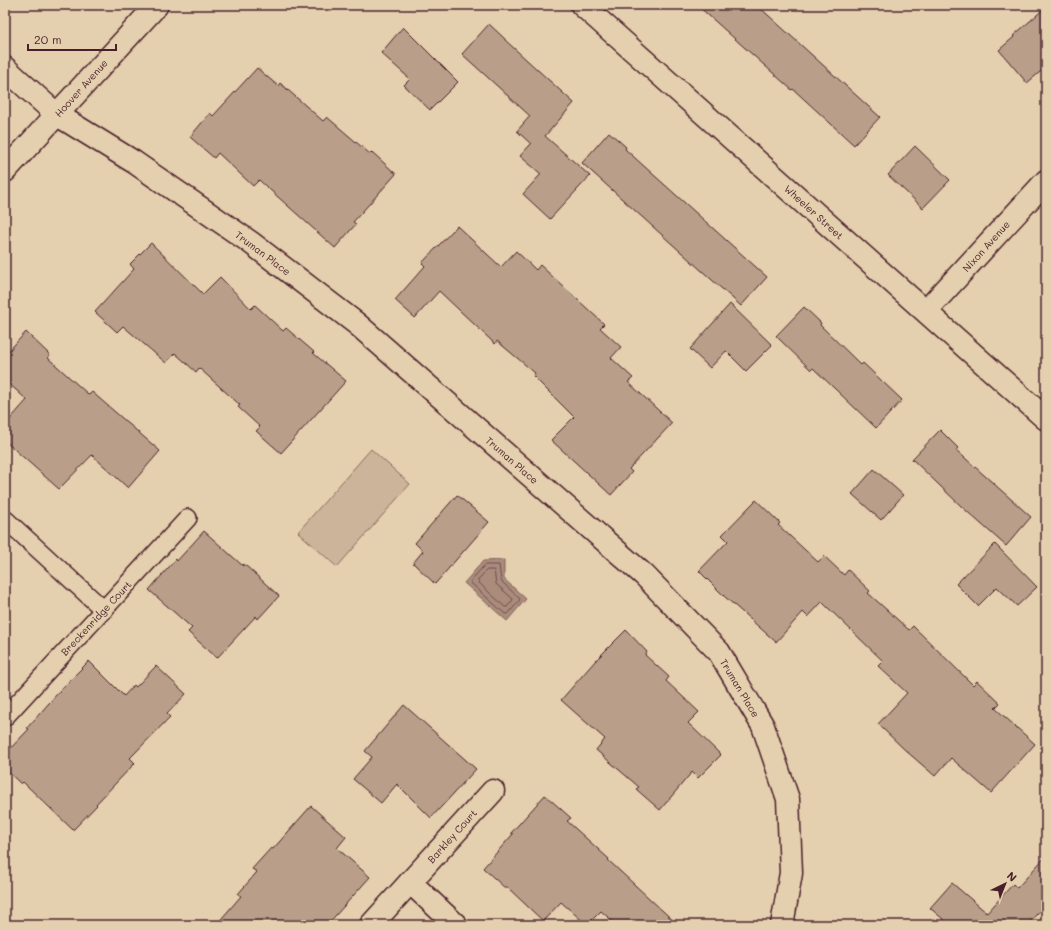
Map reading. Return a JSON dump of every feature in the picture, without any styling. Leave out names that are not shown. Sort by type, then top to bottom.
[{"type":"street","name":"Hoover Avenue","points":[[5,171],[157,5]]},
{"type":"street","name":"Wheeler Street","points":[[582,5],[1046,419]]},
{"type":"street","name":"Truman Place","points":[[5,68],[56,114],[134,162],[250,242],[357,324],[644,576],[719,652],[763,726],[788,799],[791,873],[782,925]]},
{"type":"street","name":"Nixon Avenue","points":[[926,311],[1046,181]]},
{"type":"street","name":"Barkley Court","points":[[371,925],[493,791]]},
{"type":"street","points":[[410,882],[456,925]]},
{"type":"lane","name":"Breckenridge Court","points":[[5,717],[188,518]]},
{"type":"lane","points":[[5,519],[104,610]]},
{"type":"shaded area","points":[[371,449],[410,484],[337,567],[298,532]]},
{"type":"water","points":[[504,560],[504,579],[526,599],[507,621],[464,583],[483,561]]},
{"type":"building","points":[[697,5],[757,5],[880,117],[854,145]]},
{"type":"building","points":[[1046,7],[1046,67],[1027,83],[999,50]]},
{"type":"building","points":[[489,24],[574,103],[545,136],[590,176],[550,219],[523,194],[541,174],[520,156],[531,144],[517,131],[530,116],[462,54]]},
{"type":"building","points":[[403,27],[458,82],[430,110],[404,85],[410,79],[381,53]]},
{"type":"building","points":[[257,68],[278,86],[280,83],[323,121],[327,117],[370,154],[372,152],[396,174],[353,222],[356,224],[335,248],[259,180],[253,186],[218,153],[214,158],[190,137],[210,113],[213,116]]},
{"type":"building","points":[[609,132],[626,147],[625,149],[767,277],[741,306],[582,163]]},
{"type":"building","points":[[915,146],[950,180],[923,208],[888,175]]},
{"type":"building","points":[[457,226],[501,267],[516,251],[536,270],[540,265],[604,324],[600,328],[621,347],[611,358],[633,378],[628,382],[672,423],[629,469],[632,472],[611,495],[551,440],[574,417],[533,376],[535,373],[497,341],[495,344],[439,291],[415,318],[395,300],[425,266],[422,263]]},
{"type":"building","points":[[151,243],[203,294],[220,277],[251,309],[255,305],[283,331],[286,328],[346,381],[281,453],[256,431],[260,427],[238,407],[240,405],[199,368],[196,372],[175,353],[166,363],[123,326],[117,332],[95,312],[134,269],[130,264]]},
{"type":"building","points":[[730,304],[772,345],[746,371],[726,351],[710,368],[690,349]]},
{"type":"building","points":[[804,307],[821,323],[820,325],[861,365],[863,363],[902,400],[876,428],[813,368],[811,370],[776,336]]},
{"type":"building","points":[[26,332],[50,355],[48,358],[89,395],[92,392],[160,451],[128,488],[92,455],[59,489],[5,441],[5,425],[27,400],[5,380],[5,355]]},
{"type":"building","points":[[940,430],[958,448],[956,450],[1031,517],[1006,546],[962,507],[912,459]]},
{"type":"building","points":[[874,469],[903,495],[881,520],[852,494]]},
{"type":"building","points":[[457,495],[489,522],[435,584],[413,563],[423,551],[415,543]]},
{"type":"building","points":[[756,500],[780,523],[778,525],[818,562],[824,556],[844,575],[848,570],[870,591],[868,593],[909,630],[913,626],[973,685],[977,681],[1000,703],[995,708],[1035,744],[991,793],[951,758],[935,776],[878,724],[907,693],[878,666],[883,661],[822,602],[808,617],[803,612],[776,642],[725,597],[699,571],[728,541],[722,535]]},
{"type":"building","points":[[204,531],[243,566],[244,564],[279,596],[258,619],[256,616],[217,658],[188,632],[192,628],[149,590],[176,559],[177,561]]},
{"type":"building","points":[[995,544],[1037,587],[1017,606],[997,587],[978,606],[956,584]]},
{"type":"building","points":[[626,630],[647,652],[645,655],[669,677],[666,681],[699,712],[688,723],[721,755],[698,778],[692,772],[660,810],[636,789],[639,787],[596,750],[605,739],[561,700],[596,660]]},
{"type":"building","points":[[89,661],[124,696],[134,685],[136,687],[156,666],[186,694],[167,714],[170,717],[130,758],[135,763],[73,830],[23,782],[21,784],[5,769],[5,754],[29,729],[27,728],[65,685]]},
{"type":"building","points":[[404,705],[476,769],[431,818],[397,784],[381,803],[353,779],[372,757],[365,751]]},
{"type":"building","points":[[545,795],[571,818],[567,821],[678,925],[617,925],[601,911],[587,925],[561,902],[543,921],[506,886],[505,888],[483,868],[513,834],[511,833]]},
{"type":"building","points":[[311,806],[346,837],[337,848],[370,877],[327,925],[216,925],[241,896],[238,894],[257,872],[252,869],[271,848],[273,849]]},
{"type":"building","points":[[1046,856],[1046,904],[1027,925],[950,925],[930,908],[952,883],[987,913],[1013,884],[1017,888]]}]
